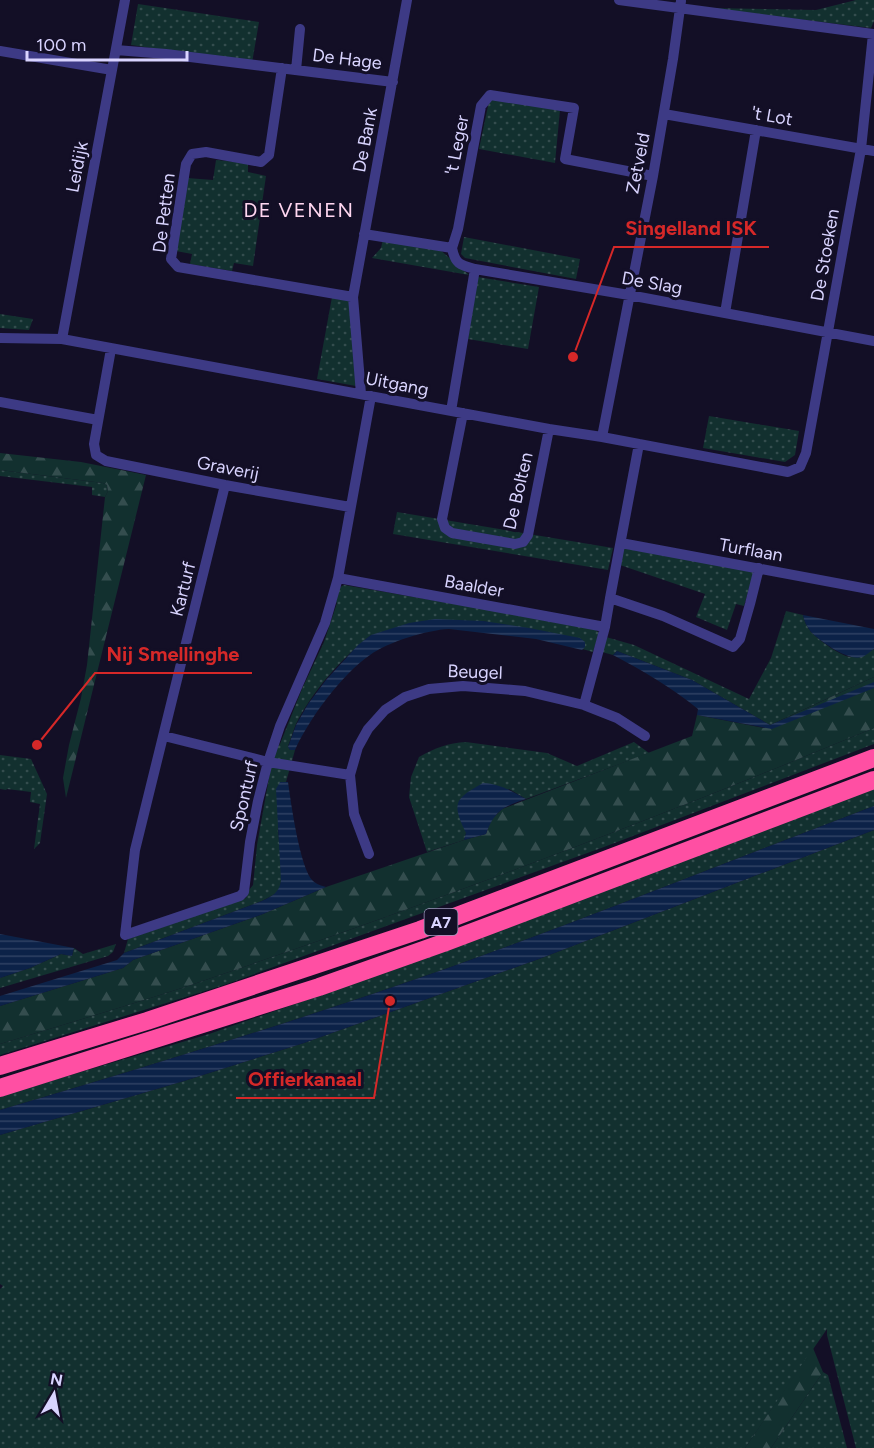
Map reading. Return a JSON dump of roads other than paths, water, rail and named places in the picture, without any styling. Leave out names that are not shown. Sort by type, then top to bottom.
[{"type":"highway","name":"A7","points":[[0,1066],[147,1022],[420,930],[874,758]]},
{"type":"highway","name":"A7","points":[[0,1088],[340,980],[874,780]]},
{"type":"street","name":"Leidijk","points":[[62,339],[125,0]]},
{"type":"street","name":"De Bank","points":[[366,395],[353,297],[407,0]]},
{"type":"street","points":[[619,0],[681,4],[701,11],[873,34]]},
{"type":"street","name":"Zetveld","points":[[602,437],[653,176],[681,4]]},
{"type":"street","name":"De Hage","points":[[296,70],[300,29]]},
{"type":"street","name":"De Stoeken","points":[[788,472],[800,467],[806,453],[861,149],[873,34]]},
{"type":"street","name":"De Hage","points":[[116,50],[393,82]]},
{"type":"street","points":[[0,51],[112,70]]},
{"type":"street","name":"De Petten","points":[[282,68],[269,155],[261,162],[206,152],[192,154],[186,164],[171,259],[178,267],[353,297]]},
{"type":"street","name":"'t Leger","points":[[452,248],[458,229],[481,106],[490,95],[574,108],[565,159],[653,176]]},
{"type":"street","name":"'t Lot","points":[[664,114],[874,152]]},
{"type":"street","points":[[725,313],[756,130]]},
{"type":"street","points":[[364,234],[452,248]]},
{"type":"street","name":"De Slag","points":[[452,248],[453,257],[458,264],[475,269],[874,341]]},
{"type":"street","points":[[452,411],[475,269]]},
{"type":"street","name":"Uitgang","points":[[0,338],[62,339],[788,472]]},
{"type":"street","name":"Graverij","points":[[111,349],[94,444],[96,455],[106,461],[350,507]]},
{"type":"street","points":[[350,507],[366,395]]},
{"type":"street","points":[[0,402],[98,420]]},
{"type":"street","name":"De Bolten","points":[[463,413],[442,519],[445,528],[452,533],[515,544],[523,542],[528,535],[549,429]]},
{"type":"street","points":[[584,705],[604,627],[639,444]]},
{"type":"street","name":"Karturf","points":[[135,850],[225,485]]},
{"type":"street","name":"Sponturf","points":[[135,850],[125,935],[240,896],[244,892],[250,842],[268,762],[280,726],[325,623],[338,578],[350,507]]},
{"type":"street","name":"Turflaan","points":[[621,543],[874,590]]},
{"type":"street","points":[[610,598],[663,616],[733,647],[740,639],[759,568]]},
{"type":"street","name":"Baalder","points":[[338,578],[604,627]]},
{"type":"street","name":"Beugel","points":[[369,854],[354,814],[350,775],[358,747],[368,729],[385,710],[405,697],[429,688],[463,686],[525,691],[584,705],[617,718],[645,736]]},
{"type":"street","points":[[164,736],[268,762],[350,775]]},
{"type":"water","points":[[803,615],[874,629],[874,649],[865,656],[856,658],[843,654],[811,632]]},
{"type":"water","points":[[435,619],[483,621],[529,628],[580,638],[585,642],[585,647],[582,650],[536,639],[449,629],[408,637],[378,650],[348,674],[317,712],[295,750],[290,750],[288,747],[296,725],[308,704],[358,645],[371,635],[409,623]]},
{"type":"water","points":[[617,651],[692,680],[770,725],[874,682],[874,688],[772,729],[697,715],[698,709],[678,694],[613,655]]},
{"type":"water","points":[[280,782],[288,782],[297,835],[308,874],[314,882],[326,887],[263,914],[133,960],[123,968],[0,1006],[0,996],[117,960],[124,953],[262,901],[274,894],[281,881],[276,789]]},
{"type":"water","points":[[483,783],[500,786],[526,799],[501,810],[486,834],[464,840],[466,833],[458,814],[458,802],[466,793]]},
{"type":"water","points":[[874,806],[874,830],[539,959],[304,1043],[0,1135],[0,1110],[225,1042],[448,968]]},
{"type":"water","points":[[0,934],[74,948],[72,956],[61,954],[0,978]]},
{"type":"place","name":"Singelland ISK","points":[[573,357]]},
{"type":"place","name":"Nij Smellinghe","points":[[37,745]]},
{"type":"place","name":"Offierkanaal","points":[[390,1001]]},
{"type":"district","name":"DE VENEN","points":[[299,210]]}]
